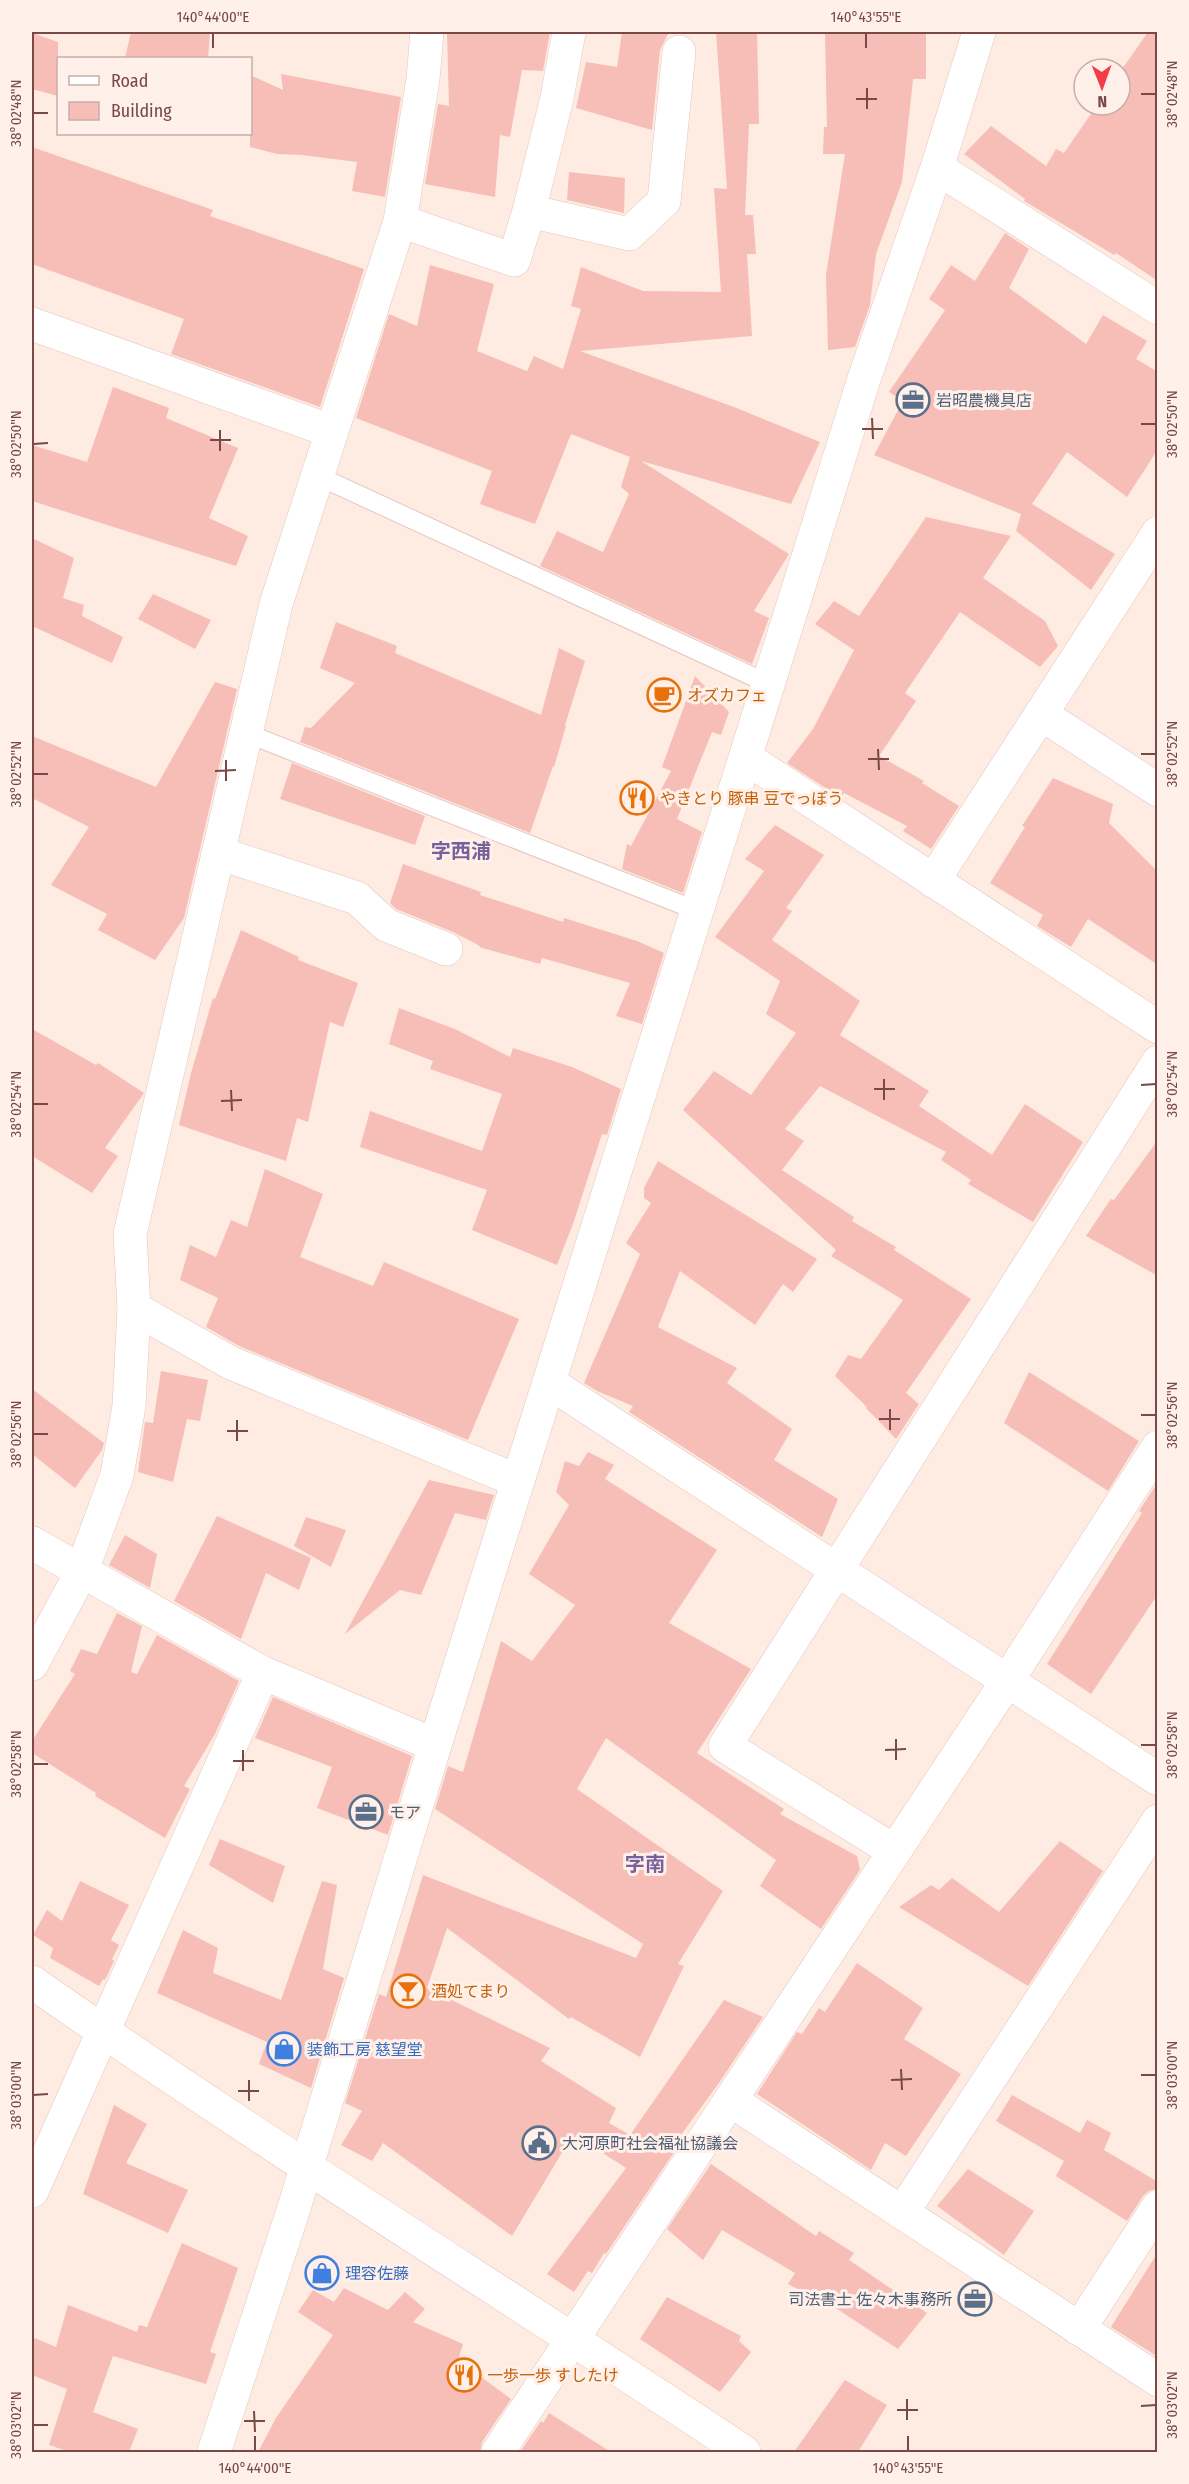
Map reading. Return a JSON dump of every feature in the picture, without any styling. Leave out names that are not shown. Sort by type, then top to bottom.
[{"type":"street","points":[[32,1664],[81,1573],[117,1475],[129,1407],[134,1308],[130,1234],[276,604],[400,221],[423,79],[427,32]]},
{"type":"street","points":[[400,221],[514,260],[529,211],[557,98],[569,32]]},
{"type":"street","points":[[214,2452],[307,2167],[435,1745],[864,379],[938,168],[979,32]]},
{"type":"street","points":[[529,211],[629,234],[664,201],[679,52]]},
{"type":"street","points":[[938,168],[1158,308]]},
{"type":"street","points":[[32,324],[331,431]]},
{"type":"street","points":[[933,881],[1041,714],[1154,546]]},
{"type":"street","points":[[1041,714],[1158,790]]},
{"type":"street","points":[[746,758],[1158,1027]]},
{"type":"street","points":[[218,853],[357,898],[386,925],[446,949]]},
{"type":"street","points":[[894,1851],[725,1746],[1158,1062]]},
{"type":"street","points":[[134,1308],[231,1362],[518,1481]]},
{"type":"street","points":[[550,1383],[1158,1779]]},
{"type":"street","points":[[498,2452],[1007,1681],[1158,1447]]},
{"type":"street","points":[[32,1543],[81,1573],[263,1673],[435,1745]]},
{"type":"street","points":[[32,2191],[263,1673]]},
{"type":"street","points":[[902,2213],[1158,1821]]},
{"type":"street","points":[[32,1982],[103,2032],[307,2167],[573,2338],[744,2452]]},
{"type":"street","points":[[730,2100],[1158,2380]]},
{"type":"street","points":[[1078,2328],[1158,2207]]},
{"type":"lane","points":[[318,476],[769,684]]},
{"type":"lane","points":[[246,733],[698,911]]},
{"type":"building","points":[[131,32],[210,32],[208,57],[125,57]]},
{"type":"building","points":[[447,32],[550,32],[543,71],[522,70],[510,137],[500,135],[495,197],[425,184],[438,104],[449,106]]},
{"type":"building","points":[[622,32],[669,32],[660,50],[652,130],[576,108],[586,62],[617,67]]},
{"type":"building","points":[[716,32],[757,32],[759,124],[749,124],[745,215],[753,215],[756,254],[747,254],[752,336],[580,351],[734,407],[820,442],[791,504],[641,461],[789,554],[754,611],[769,618],[752,664],[540,566],[557,531],[603,552],[629,494],[621,487],[630,457],[571,434],[535,524],[480,504],[492,471],[356,418],[389,314],[417,326],[430,265],[494,284],[477,351],[527,371],[534,356],[563,369],[581,309],[571,306],[581,267],[643,291],[721,292],[714,188],[727,189]]},
{"type":"building","points":[[825,32],[926,32],[926,79],[913,79],[902,182],[876,254],[870,305],[855,347],[828,350],[826,275],[845,154],[823,154],[824,127],[827,127]]},
{"type":"building","points":[[1148,32],[1158,32],[1158,281],[1116,253],[1114,255],[1024,201],[1025,199],[964,154],[991,126],[1046,166],[1056,149],[1064,153],[1089,117],[1132,117],[1130,57]]},
{"type":"building","points":[[32,33],[58,42],[58,57],[57,96],[32,89]]},
{"type":"building","points":[[281,74],[401,97],[385,197],[352,191],[357,162],[277,154],[250,147],[252,76],[283,90]]},
{"type":"building","points":[[32,147],[213,210],[210,216],[364,269],[320,407],[171,354],[184,319],[32,264]]},
{"type":"building","points":[[569,172],[625,178],[624,213],[567,200]]},
{"type":"building","points":[[1005,233],[1029,249],[1009,288],[1086,344],[1103,315],[1147,341],[1136,359],[1158,372],[1158,449],[1127,497],[1067,452],[1032,504],[1115,554],[1091,590],[1016,531],[1021,514],[874,455],[903,401],[889,392],[945,310],[929,299],[951,265],[975,281]]},
{"type":"building","points":[[113,387],[169,408],[166,418],[238,448],[209,518],[248,536],[236,566],[32,501],[32,445],[87,462]]},
{"type":"building","points":[[926,517],[1011,536],[983,578],[1045,621],[1058,646],[1040,667],[960,612],[905,693],[916,701],[879,756],[924,781],[922,783],[959,806],[931,849],[903,831],[907,826],[844,793],[841,798],[787,763],[813,729],[854,650],[815,624],[834,601],[859,616]]},
{"type":"building","points":[[32,538],[74,558],[63,598],[84,605],[82,616],[123,637],[112,663],[32,626]]},
{"type":"building","points":[[153,594],[211,620],[195,649],[138,619]]},
{"type":"building","points":[[336,622],[397,646],[395,653],[541,715],[559,648],[585,661],[554,767],[530,833],[300,742],[305,727],[311,728],[355,683],[320,668]]},
{"type":"building","points":[[695,676],[729,712],[721,735],[712,732],[677,819],[702,832],[683,893],[622,869],[627,844],[631,846],[671,771],[662,767]]},
{"type":"building","points":[[215,682],[237,689],[184,918],[155,960],[98,930],[107,914],[51,885],[89,827],[32,798],[32,736],[156,787]]},
{"type":"building","points":[[292,763],[425,816],[415,845],[280,799]]},
{"type":"building","points":[[1053,778],[1113,804],[1109,823],[1158,872],[1158,965],[1088,919],[1071,947],[1037,926],[1043,915],[990,883],[1025,827],[1022,826]]},
{"type":"building","points":[[775,825],[824,855],[786,908],[792,911],[772,940],[860,1001],[840,1035],[929,1091],[919,1106],[992,1155],[1025,1104],[1083,1142],[1033,1222],[968,1184],[971,1180],[941,1160],[946,1152],[820,1086],[785,1129],[804,1141],[782,1170],[854,1217],[852,1221],[896,1247],[894,1250],[971,1299],[906,1393],[919,1404],[896,1439],[835,1376],[848,1355],[861,1359],[903,1300],[831,1256],[836,1250],[683,1110],[714,1071],[751,1095],[796,1033],[766,1014],[780,981],[715,937],[764,871],[745,859]]},
{"type":"building","points":[[403,864],[481,892],[480,895],[563,922],[564,918],[637,941],[664,953],[642,1024],[616,1016],[630,983],[542,958],[540,964],[479,947],[453,932],[396,909],[390,903]]},
{"type":"building","points":[[241,930],[299,957],[298,960],[358,983],[343,1027],[330,1022],[308,1122],[297,1118],[286,1161],[179,1125],[191,1073],[213,998],[215,999]]},
{"type":"building","points":[[399,1008],[455,1029],[510,1057],[513,1048],[572,1067],[621,1089],[607,1135],[602,1134],[573,1224],[557,1265],[472,1230],[487,1190],[360,1147],[370,1111],[482,1151],[502,1094],[430,1069],[433,1061],[389,1044]]},
{"type":"building","points":[[32,1029],[96,1065],[98,1063],[144,1093],[105,1148],[118,1156],[92,1193],[32,1156]]},
{"type":"building","points":[[1158,1140],[1158,1276],[1086,1236],[1111,1199],[1114,1200]]},
{"type":"building","points":[[658,1161],[817,1259],[793,1292],[783,1284],[755,1325],[680,1271],[658,1327],[737,1368],[727,1383],[792,1429],[774,1460],[838,1499],[822,1537],[629,1412],[633,1406],[584,1383],[640,1254],[626,1243],[651,1203],[644,1198],[644,1188]]},
{"type":"building","points":[[265,1169],[323,1194],[300,1257],[373,1286],[384,1262],[519,1319],[468,1440],[239,1346],[206,1327],[218,1298],[180,1280],[190,1245],[216,1257],[231,1220],[247,1227]]},
{"type":"building","points":[[161,1371],[208,1380],[200,1421],[187,1419],[173,1482],[138,1472],[145,1422],[153,1423]]},
{"type":"building","points":[[1029,1372],[1139,1441],[1108,1491],[1004,1423]]},
{"type":"building","points":[[32,1389],[104,1443],[102,1450],[75,1488],[32,1454]]},
{"type":"building","points":[[588,1452],[614,1465],[605,1479],[717,1550],[669,1623],[751,1669],[697,1753],[784,1809],[780,1814],[857,1856],[860,1870],[821,1929],[760,1886],[776,1860],[606,1738],[577,1789],[723,1891],[678,1964],[684,1966],[640,2057],[571,2017],[569,2019],[447,1928],[427,1988],[550,2048],[541,2061],[616,2108],[609,2123],[630,2135],[724,2000],[763,2017],[678,2139],[680,2143],[606,2254],[604,2253],[592,2273],[588,2271],[574,2292],[547,2274],[626,2168],[598,2150],[572,2136],[512,2236],[383,2143],[372,2161],[341,2145],[362,2111],[345,2103],[379,1994],[386,1997],[423,1875],[636,1958],[643,1944],[435,1809],[448,1766],[463,1772],[501,1641],[532,1661],[575,1605],[529,1574],[569,1505],[556,1492],[565,1461],[579,1466]]},
{"type":"building","points":[[429,1480],[494,1495],[486,1520],[455,1513],[421,1595],[400,1590],[345,1634]]},
{"type":"building","points":[[1158,1482],[1158,1594],[1091,1694],[1047,1664],[1142,1513],[1139,1511]]},
{"type":"building","points":[[217,1516],[311,1558],[299,1590],[266,1573],[241,1639],[174,1601]]},
{"type":"building","points":[[306,1517],[346,1530],[331,1567],[294,1546]]},
{"type":"building","points":[[125,1535],[157,1554],[150,1588],[109,1565]]},
{"type":"building","points":[[117,1613],[142,1626],[131,1672],[137,1674],[157,1635],[239,1681],[215,1734],[184,1786],[190,1789],[165,1838],[95,1796],[96,1793],[32,1753],[32,1741],[75,1674],[70,1671],[81,1649],[97,1654]]},
{"type":"building","points":[[273,1697],[412,1756],[388,1835],[317,1808],[332,1767],[255,1738]]},
{"type":"building","points":[[220,1839],[285,1866],[273,1903],[209,1865]]},
{"type":"building","points":[[1060,1841],[1103,1871],[1028,1986],[899,1907],[931,1885],[939,1890],[952,1878],[999,1912]]},
{"type":"building","points":[[80,1881],[129,1905],[111,1940],[119,1945],[112,1959],[114,1961],[105,1980],[103,1979],[99,1986],[50,1958],[53,1948],[33,1935],[47,1910],[62,1921]]},
{"type":"building","points":[[322,1881],[337,1885],[323,1969],[344,1978],[311,2088],[259,2064],[267,2042],[157,1993],[183,1930],[218,1948],[213,1973],[281,2000]]},
{"type":"building","points":[[857,1963],[923,2008],[904,2039],[961,2074],[906,2156],[885,2143],[871,2170],[757,2094],[797,2032],[802,2034],[819,2008],[825,2012]]},
{"type":"building","points":[[1012,2095],[1080,2133],[1087,2120],[1111,2133],[1104,2150],[1158,2182],[1158,2189],[1149,2191],[1143,2196],[1127,2221],[1056,2176],[1064,2161],[996,2121]]},
{"type":"building","points":[[114,2105],[147,2124],[126,2163],[188,2190],[168,2233],[83,2194]]},
{"type":"building","points":[[711,2164],[816,2236],[819,2231],[854,2253],[849,2260],[927,2313],[898,2349],[822,2299],[820,2301],[788,2284],[795,2273],[722,2230],[703,2260],[667,2229]]},
{"type":"building","points":[[968,2169],[1034,2211],[1004,2255],[937,2206]]},
{"type":"building","points":[[182,2243],[238,2268],[210,2352],[216,2354],[206,2384],[113,2356],[93,2412],[138,2429],[129,2452],[70,2452],[49,2445],[67,2389],[32,2375],[32,2337],[56,2347],[68,2305],[137,2332],[139,2325],[147,2327]]},
{"type":"building","points":[[1158,2252],[1158,2357],[1111,2327]]},
{"type":"building","points":[[344,2288],[388,2310],[405,2292],[425,2309],[413,2322],[463,2344],[458,2360],[511,2399],[482,2442],[480,2452],[258,2452],[276,2418],[333,2335],[298,2312],[313,2290],[334,2302]]},
{"type":"building","points":[[667,2297],[741,2336],[739,2341],[751,2352],[720,2392],[640,2339]]},
{"type":"building","points":[[845,2380],[887,2405],[858,2452],[794,2452]]},
{"type":"building","points":[[549,2413],[611,2452],[520,2452]]},
{"type":"place","name":"岩昭農機具店","points":[[913,400]]},
{"type":"place","name":"オズカフェ","points":[[664,695]]},
{"type":"place","name":"やきとり 豚串 豆でっぽう","points":[[637,798]]},
{"type":"place","name":"モア","points":[[366,1812]]},
{"type":"place","name":"酒処てまり","points":[[408,1991]]},
{"type":"place","name":"装飾工房 慈望堂","points":[[284,2049]]},
{"type":"place","name":"大河原町社会福祉協議会","points":[[539,2143]]},
{"type":"place","name":"理容佐藤","points":[[322,2273]]},
{"type":"place","name":"司法書士 佐々木事務所","points":[[975,2299]]},
{"type":"place","name":"一歩一歩 すしたけ","points":[[464,2375]]},
{"type":"district","name":"字西浦","points":[[461,851]]},
{"type":"district","name":"字南","points":[[645,1864]]}]
